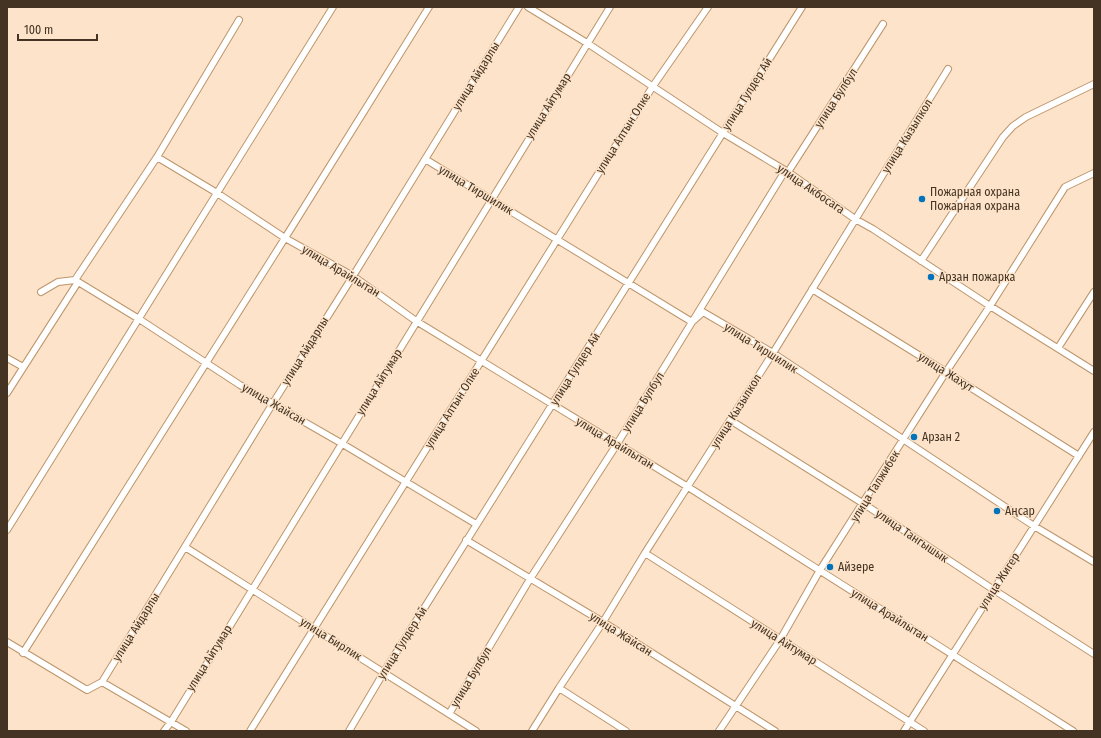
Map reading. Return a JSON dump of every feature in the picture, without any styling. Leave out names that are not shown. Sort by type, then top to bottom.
[{"type":"street","points":[[7,530],[333,7]]},
{"type":"street","points":[[23,652],[285,238],[428,7]]},
{"type":"street","name":"улица Айдарлы","points":[[102,682],[519,7]]},
{"type":"street","name":"улица Акбосага","points":[[528,7],[587,42],[723,133],[786,171],[855,219],[873,229],[990,306],[1094,371]]},
{"type":"street","name":"улица Айтумар","points":[[164,731],[171,722],[587,42],[610,7]]},
{"type":"street","name":"улица Алтын Олке","points":[[250,731],[653,86],[708,7]]},
{"type":"street","name":"улица Гулдер Ай","points":[[349,731],[476,524],[802,7]]},
{"type":"street","points":[[7,393],[76,281],[156,157],[239,20]]},
{"type":"street","name":"улица Булбул","points":[[449,714],[530,579],[617,444],[786,171],[883,24]]},
{"type":"street","name":"улица Кызылкол","points":[[532,731],[688,487],[948,68]]},
{"type":"street","points":[[921,261],[1003,138],[1013,126],[1026,117],[1094,84]]},
{"type":"street","name":"улица Арайлытан","points":[[156,157],[217,193],[285,238],[353,276],[416,321],[688,487],[1073,731]]},
{"type":"street","name":"улица Тиршилик","points":[[425,159],[692,322],[703,312],[772,353],[1034,526],[1094,562]]},
{"type":"street","name":"улица Талжибек","points":[[719,731],[780,640],[820,570],[864,504],[946,372],[990,306],[1065,187],[1094,173]]},
{"type":"street","points":[[41,292],[58,282],[76,281]]},
{"type":"street","name":"улица Жайсан","points":[[76,281],[139,319],[240,385],[341,443],[476,524]]},
{"type":"street","name":"улица Жахут","points":[[812,289],[1078,456]]},
{"type":"street","points":[[1058,348],[1094,292]]},
{"type":"street","points":[[7,358],[23,367]]},
{"type":"street","name":"улица Тангышык","points":[[730,420],[864,504],[1094,654]]},
{"type":"street","name":"улица Жигер","points":[[904,731],[1094,432]]},
{"type":"street","name":"улица Жайсан","points":[[466,540],[603,622],[775,731]]},
{"type":"street","name":"улица Бирлик","points":[[186,547],[476,731]]},
{"type":"street","name":"улица Айтумар","points":[[645,553],[924,731]]},
{"type":"street","points":[[7,642],[87,690],[102,682],[186,731]]},
{"type":"street","points":[[559,688],[626,731]]},
{"type":"place","name":"Пожарная охрана Пожарная охрана","points":[[922,199]]},
{"type":"place","name":"Арзан пожарка","points":[[931,277]]},
{"type":"place","name":"Арзан 2","points":[[914,437]]},
{"type":"place","name":"Аңсар","points":[[997,511]]},
{"type":"place","name":"Айзере","points":[[830,567]]}]
